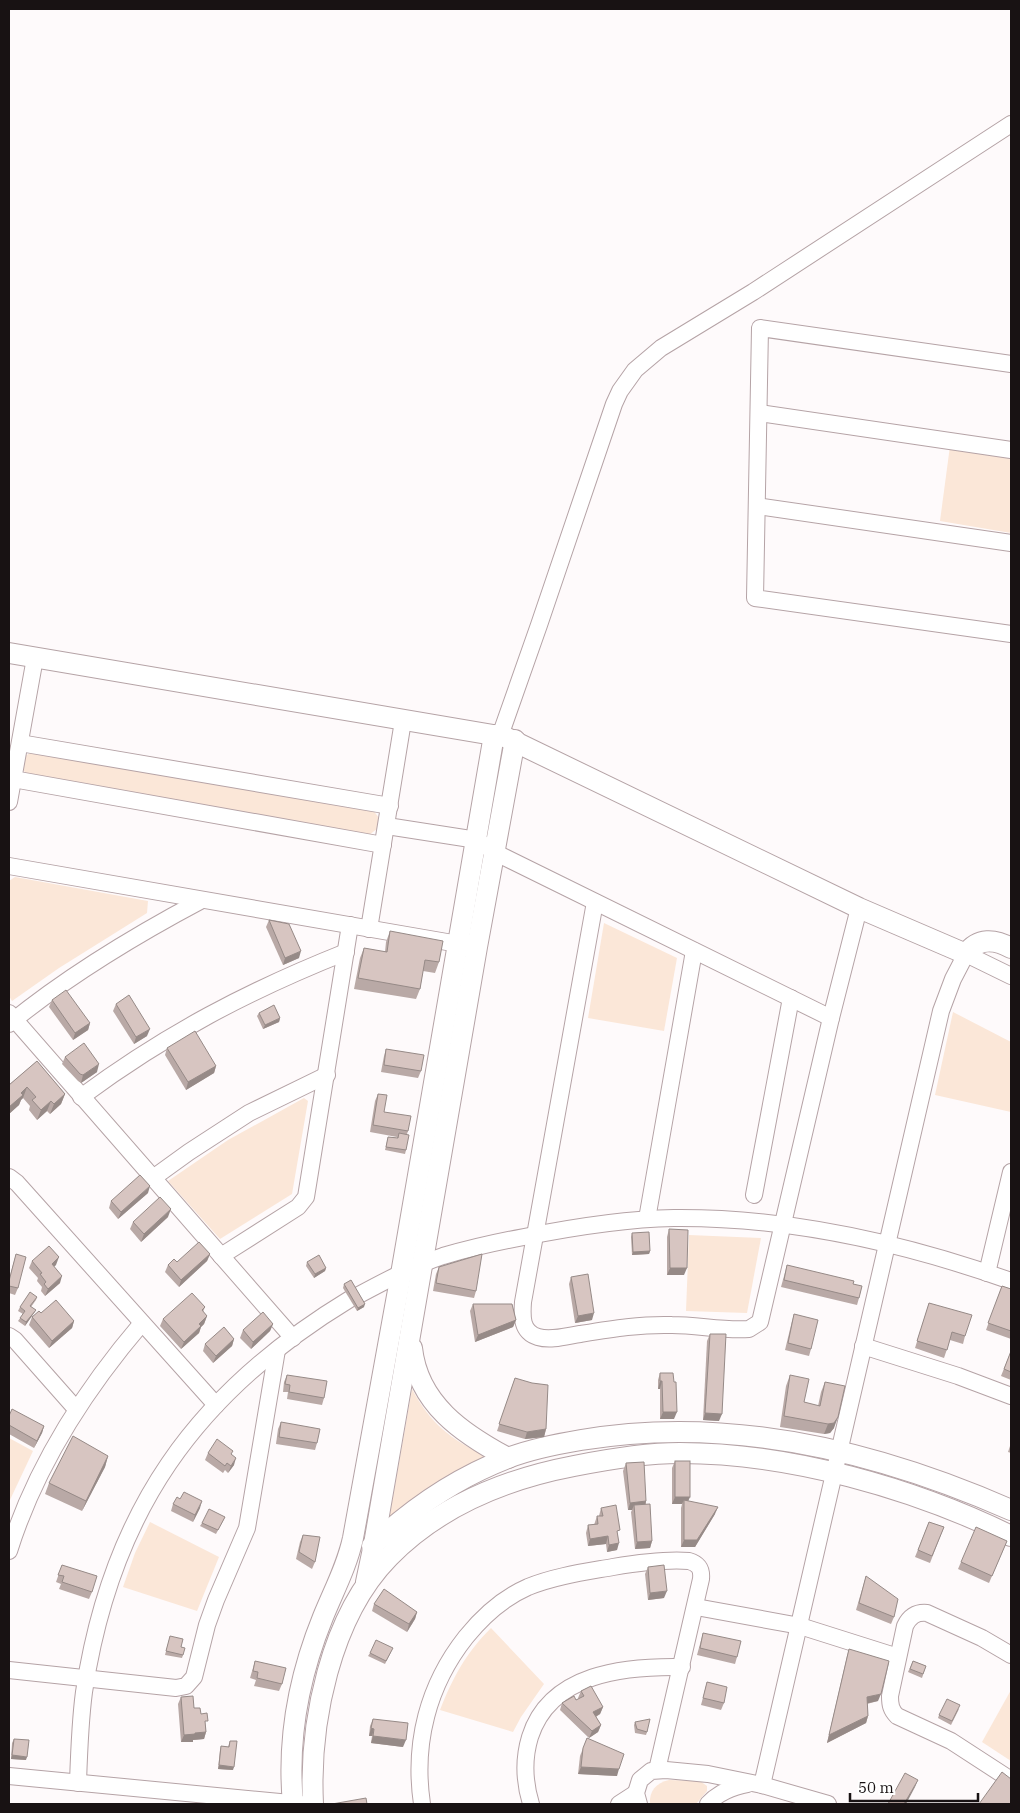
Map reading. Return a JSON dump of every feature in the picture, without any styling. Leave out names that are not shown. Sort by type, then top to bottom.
[{"type":"street","points":[[313,1804],[312,1766],[321,1698],[325,1679],[340,1638],[362,1593],[367,1576],[423,1264],[468,946],[477,840],[503,737],[614,404],[634,370],[661,348],[753,292],[1011,124]]},
{"type":"street","points":[[1011,364],[760,328],[755,598],[1011,634]]},
{"type":"street","points":[[759,413],[1011,450]]},
{"type":"street","points":[[757,506],[1011,543]]},
{"type":"street","points":[[9,653],[503,737],[859,908],[966,954],[1011,976]]},
{"type":"street","points":[[9,802],[35,658]]},
{"type":"street","points":[[369,928],[403,721]]},
{"type":"street","points":[[293,1804],[292,1747],[300,1693],[315,1638],[347,1561],[356,1524],[401,1274],[468,946],[494,852],[503,737]]},
{"type":"street","points":[[20,743],[390,806]]},
{"type":"street","points":[[13,779],[383,845]]},
{"type":"street","points":[[386,826],[477,840],[494,852],[831,1018]]},
{"type":"street","points":[[9,866],[468,946]]},
{"type":"street","points":[[202,900],[109,952],[11,1019],[293,1338]]},
{"type":"street","points":[[594,902],[523,1302],[522,1318],[524,1326],[532,1334],[539,1337],[559,1338],[613,1328],[649,1325],[703,1326],[741,1330],[756,1326],[762,1316],[831,1018],[859,908]]},
{"type":"street","points":[[221,1256],[298,1207],[304,1201],[307,1193],[327,1075],[350,925]]},
{"type":"street","points":[[757,1784],[800,1626],[935,1029],[947,994],[966,954],[974,945],[987,940],[1000,942],[1011,948]]},
{"type":"street","points":[[647,1219],[694,951]]},
{"type":"street","points":[[81,1097],[133,1060],[198,1020],[264,986],[346,952]]},
{"type":"street","points":[[754,1195],[791,998]]},
{"type":"street","points":[[153,1178],[196,1147],[249,1113],[327,1075]]},
{"type":"street","points":[[987,1273],[1011,1172]]},
{"type":"street","points":[[9,1177],[17,1183],[216,1405]]},
{"type":"street","points":[[78,1783],[82,1711],[99,1622],[122,1547],[147,1497],[172,1458],[216,1405],[277,1350],[354,1298],[423,1264],[483,1245],[595,1224],[647,1219],[701,1219],[783,1226],[887,1244],[1011,1281]]},
{"type":"street","points":[[9,1551],[25,1506],[41,1472],[76,1409],[110,1361],[142,1323]]},
{"type":"street","points":[[9,1336],[15,1340],[76,1409]]},
{"type":"street","points":[[410,1338],[416,1369],[423,1386],[434,1404],[465,1432],[508,1458],[515,1480]]},
{"type":"street","points":[[863,1346],[958,1376],[1011,1396]]},
{"type":"street","points":[[9,1670],[176,1688],[186,1686],[194,1677],[213,1609],[247,1528],[277,1350]]},
{"type":"street","points":[[338,1583],[374,1544],[411,1512],[458,1481],[508,1458],[540,1449],[594,1438],[626,1434],[677,1432],[745,1436],[839,1451],[923,1476],[1011,1510]]},
{"type":"street","points":[[362,1593],[383,1564],[396,1550],[421,1530],[458,1506],[495,1488],[515,1480],[586,1463],[660,1453],[741,1456],[791,1463],[834,1473],[939,1506],[1011,1536]]},
{"type":"street","points":[[356,1524],[363,1535],[374,1544],[396,1550]]},
{"type":"street","points":[[422,1804],[419,1778],[420,1744],[428,1706],[443,1670],[459,1646],[486,1615],[499,1604],[528,1587],[558,1578],[620,1566],[685,1560],[697,1564],[702,1572],[696,1607],[657,1770]]},
{"type":"street","points":[[696,1607],[800,1626],[898,1656]]},
{"type":"street","points":[[1011,1655],[982,1638],[944,1620],[927,1612],[920,1612],[908,1620],[905,1626],[890,1696],[892,1711],[903,1720],[951,1741],[1011,1780]]},
{"type":"street","points":[[532,1804],[525,1774],[527,1746],[538,1718],[559,1693],[597,1676],[648,1668],[682,1667]]},
{"type":"street","points":[[619,1804],[637,1799],[640,1780],[651,1771],[657,1770],[708,1774],[757,1784],[828,1804]]},
{"type":"street","points":[[9,1776],[301,1804]]},
{"type":"street","points":[[708,1804],[720,1794],[730,1789],[757,1784]]},
{"type":"shaded area","points":[[950,446],[1011,457],[1011,533],[940,521]]},
{"type":"shaded area","points":[[32,752],[373,810],[379,818],[377,829],[369,835],[27,775],[21,767],[23,757]]},
{"type":"shaded area","points":[[15,877],[148,901],[147,913],[59,968],[12,1001],[9,996],[9,881]]},
{"type":"shaded area","points":[[604,923],[677,958],[664,1031],[588,1018]]},
{"type":"shaded area","points":[[953,1012],[1011,1042],[1011,1112],[935,1095]]},
{"type":"shaded area","points":[[304,1098],[308,1101],[292,1194],[220,1239],[168,1181],[228,1140]]},
{"type":"shaded area","points":[[689,1235],[761,1238],[747,1313],[686,1311]]},
{"type":"shaded area","points":[[412,1389],[434,1421],[462,1444],[486,1456],[435,1484],[389,1519]]},
{"type":"shaded area","points":[[9,1438],[33,1451],[9,1502]]},
{"type":"shaded area","points":[[150,1522],[219,1557],[197,1611],[123,1587],[135,1553]]},
{"type":"shaded area","points":[[491,1628],[544,1684],[513,1732],[440,1710],[461,1666],[474,1647]]},
{"type":"shaded area","points":[[1011,1690],[1011,1761],[982,1742]]},
{"type":"shaded area","points":[[669,1780],[700,1781],[707,1786],[707,1791],[696,1804],[650,1804],[654,1788],[660,1783]]},
{"type":"building","points":[[269,920],[289,924],[301,951],[285,958]]},
{"type":"building","points":[[390,931],[443,941],[439,962],[425,960],[420,989],[358,978],[364,948],[387,952]]},
{"type":"building","points":[[66,990],[90,1023],[75,1033],[52,1000]]},
{"type":"building","points":[[129,995],[150,1029],[136,1037],[116,1004]]},
{"type":"building","points":[[274,1005],[280,1018],[265,1025],[259,1013]]},
{"type":"building","points":[[195,1031],[216,1066],[188,1082],[167,1048]]},
{"type":"building","points":[[84,1043],[99,1064],[83,1075],[65,1057]]},
{"type":"building","points":[[386,1049],[424,1055],[421,1071],[384,1065]]},
{"type":"building","points":[[37,1061],[65,1094],[54,1104],[51,1101],[41,1110],[32,1100],[36,1097],[27,1087],[21,1093],[23,1095],[9,1107],[9,1085]]},
{"type":"building","points":[[378,1094],[387,1095],[384,1112],[411,1116],[408,1131],[373,1125]]},
{"type":"building","points":[[399,1133],[409,1135],[406,1150],[386,1147],[388,1137],[398,1138]]},
{"type":"building","points":[[140,1175],[150,1186],[121,1212],[111,1201]]},
{"type":"building","points":[[160,1197],[171,1209],[144,1234],[133,1222]]},
{"type":"building","points":[[669,1229],[688,1230],[687,1268],[670,1268]]},
{"type":"building","points":[[649,1232],[650,1251],[633,1252],[632,1233]]},
{"type":"building","points":[[199,1242],[210,1254],[181,1280],[168,1265],[174,1259],[177,1262]]},
{"type":"building","points":[[49,1246],[59,1257],[52,1264],[62,1276],[48,1289],[44,1284],[46,1282],[40,1274],[42,1273],[32,1261]]},
{"type":"building","points":[[16,1254],[26,1257],[18,1288],[9,1286]]},
{"type":"building","points":[[482,1254],[476,1291],[436,1283],[439,1267]]},
{"type":"building","points":[[319,1255],[326,1268],[315,1274],[307,1262]]},
{"type":"building","points":[[787,1265],[854,1281],[853,1284],[862,1286],[859,1298],[784,1280]]},
{"type":"building","points":[[588,1274],[594,1313],[578,1316],[571,1277]]},
{"type":"building","points":[[351,1280],[365,1304],[358,1308],[344,1284]]},
{"type":"building","points":[[1002,1286],[1011,1289],[1011,1331],[988,1323]]},
{"type":"building","points":[[30,1292],[37,1297],[30,1306],[36,1310],[26,1322],[20,1318],[25,1311],[20,1307]]},
{"type":"building","points":[[192,1293],[205,1307],[202,1310],[207,1316],[199,1324],[201,1326],[184,1342],[163,1319]]},
{"type":"building","points":[[56,1300],[74,1321],[52,1341],[32,1317],[39,1311],[41,1313]]},
{"type":"building","points":[[929,1303],[972,1315],[965,1336],[952,1332],[947,1350],[917,1341]]},
{"type":"building","points":[[473,1304],[512,1304],[516,1320],[478,1335]]},
{"type":"building","points":[[263,1312],[273,1324],[253,1342],[243,1330]]},
{"type":"building","points":[[794,1314],[818,1320],[811,1349],[788,1343]]},
{"type":"building","points":[[224,1327],[234,1339],[216,1356],[205,1344]]},
{"type":"building","points":[[710,1334],[726,1334],[722,1414],[705,1413]]},
{"type":"building","points":[[1011,1351],[1011,1372],[1004,1369]]},
{"type":"building","points":[[660,1373],[673,1373],[674,1382],[676,1382],[677,1412],[663,1412]]},
{"type":"building","points":[[287,1375],[327,1381],[324,1398],[289,1392],[290,1385],[285,1384]]},
{"type":"building","points":[[790,1375],[809,1379],[804,1402],[820,1406],[825,1382],[845,1386],[838,1417],[834,1423],[828,1424],[784,1416]]},
{"type":"building","points":[[515,1378],[548,1385],[546,1429],[527,1432],[499,1424]]},
{"type":"building","points":[[12,1409],[44,1426],[37,1441],[9,1425],[9,1416]]},
{"type":"building","points":[[281,1422],[320,1429],[317,1443],[279,1437]]},
{"type":"building","points":[[73,1436],[108,1456],[86,1501],[49,1483]]},
{"type":"building","points":[[217,1439],[233,1451],[231,1454],[236,1458],[231,1466],[227,1463],[225,1466],[208,1453]]},
{"type":"building","points":[[675,1461],[690,1461],[690,1497],[675,1497]]},
{"type":"building","points":[[644,1462],[646,1501],[630,1503],[626,1463]]},
{"type":"building","points":[[184,1492],[202,1501],[195,1515],[173,1504],[177,1497],[180,1499]]},
{"type":"building","points":[[684,1500],[718,1507],[697,1540],[684,1540]]},
{"type":"building","points":[[650,1504],[652,1541],[637,1542],[634,1505]]},
{"type":"building","points":[[616,1505],[620,1530],[617,1531],[619,1543],[609,1545],[608,1536],[590,1539],[588,1525],[598,1524],[597,1516],[603,1516],[601,1508]]},
{"type":"building","points":[[209,1509],[225,1517],[218,1530],[202,1523]]},
{"type":"building","points":[[929,1522],[944,1527],[932,1556],[918,1550]]},
{"type":"building","points":[[976,1527],[1007,1541],[992,1576],[961,1562]]},
{"type":"building","points":[[303,1535],[320,1537],[315,1562],[299,1552]]},
{"type":"building","points":[[62,1565],[97,1576],[92,1592],[62,1582],[64,1576],[58,1575]]},
{"type":"building","points":[[664,1565],[667,1591],[650,1593],[648,1567]]},
{"type":"building","points":[[866,1576],[898,1599],[894,1617],[859,1603]]},
{"type":"building","points":[[384,1589],[417,1612],[409,1624],[374,1604]]},
{"type":"building","points":[[703,1633],[741,1641],[737,1657],[700,1648]]},
{"type":"building","points":[[170,1636],[183,1639],[181,1647],[185,1648],[183,1655],[166,1651]]},
{"type":"building","points":[[376,1640],[393,1648],[386,1661],[370,1653]]},
{"type":"building","points":[[849,1649],[889,1661],[881,1694],[867,1697],[868,1716],[829,1735]]},
{"type":"building","points":[[255,1661],[286,1668],[282,1684],[257,1678],[258,1672],[253,1671]]},
{"type":"building","points":[[913,1661],[926,1666],[923,1674],[910,1669]]},
{"type":"building","points":[[707,1682],[727,1687],[724,1703],[703,1698]]},
{"type":"building","points":[[591,1686],[603,1707],[593,1712],[601,1725],[592,1731],[562,1703],[574,1696],[576,1700],[584,1696],[581,1691]]},
{"type":"building","points":[[193,1696],[194,1708],[200,1708],[201,1714],[207,1713],[208,1721],[205,1721],[206,1732],[184,1735],[181,1697]]},
{"type":"building","points":[[947,1699],[960,1705],[952,1721],[939,1715]]},
{"type":"building","points":[[373,1719],[408,1723],[406,1740],[373,1736],[374,1729],[371,1728]]},
{"type":"building","points":[[650,1719],[647,1732],[637,1729],[635,1722]]},
{"type":"building","points":[[587,1738],[624,1754],[619,1769],[581,1767],[583,1748]]},
{"type":"building","points":[[14,1739],[29,1740],[27,1757],[12,1755]]},
{"type":"building","points":[[230,1741],[237,1741],[234,1767],[219,1765],[221,1746],[229,1747]]},
{"type":"building","points":[[1002,1772],[1011,1779],[1011,1804],[979,1804]]},
{"type":"building","points":[[905,1773],[918,1780],[904,1804],[888,1804]]},
{"type":"building","points":[[366,1798],[367,1804],[332,1804]]}]
